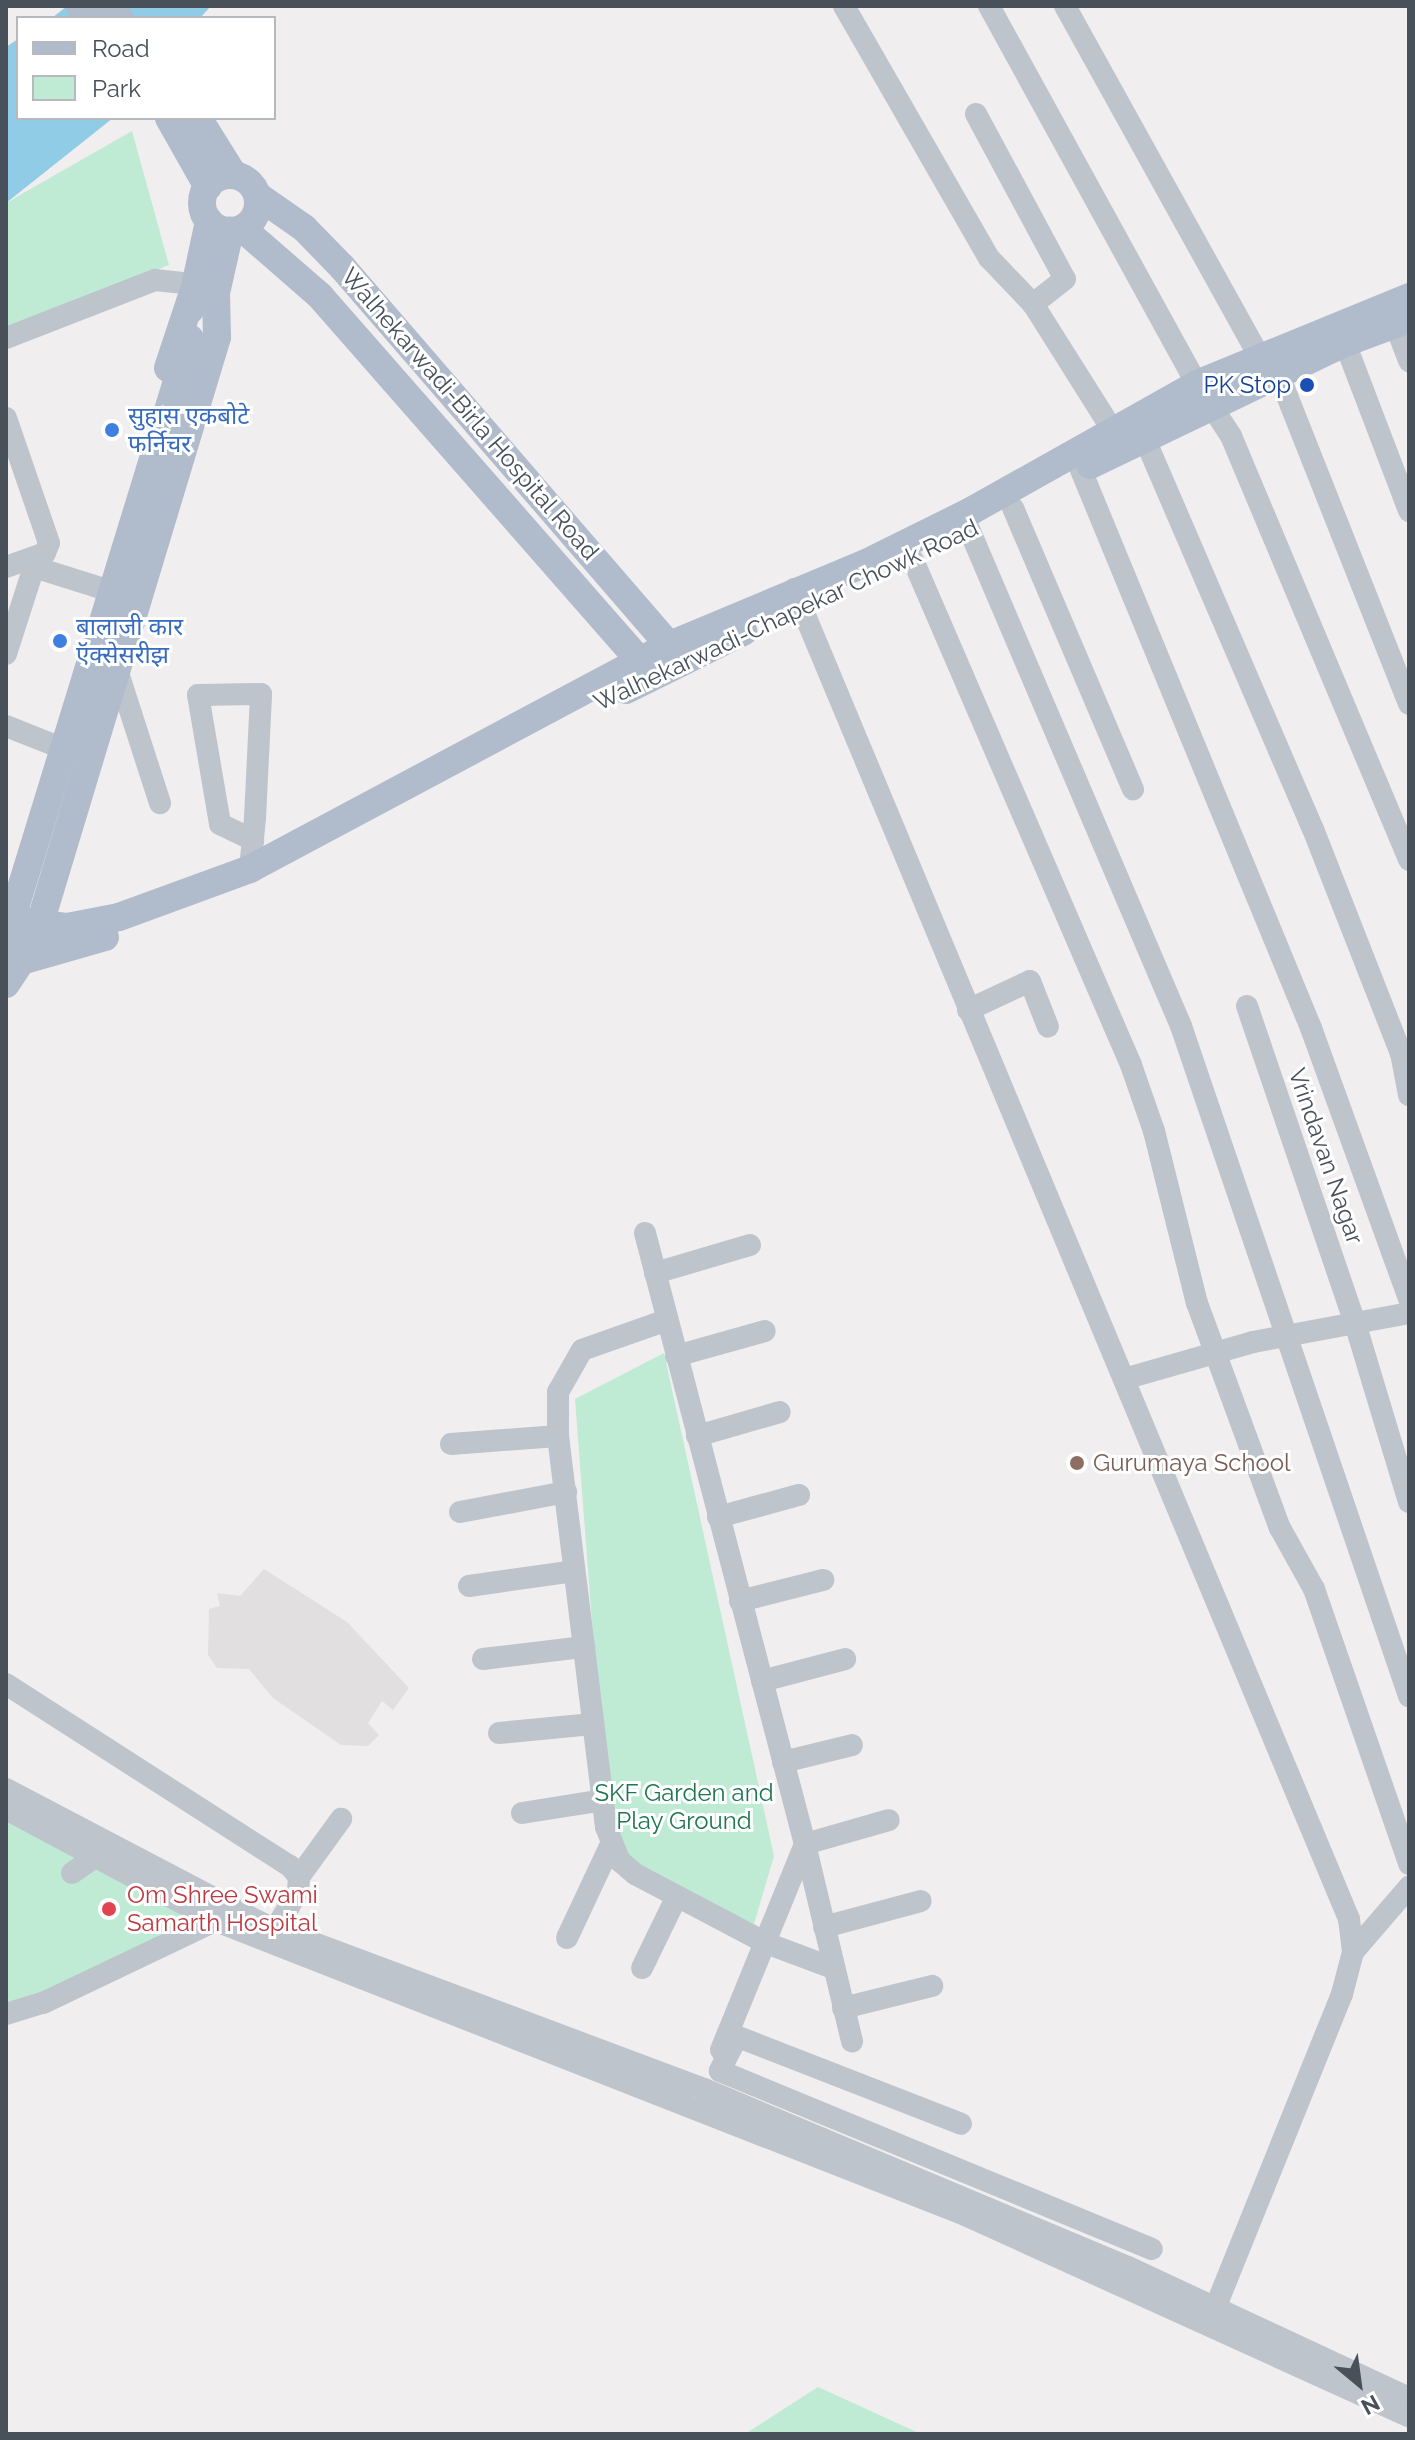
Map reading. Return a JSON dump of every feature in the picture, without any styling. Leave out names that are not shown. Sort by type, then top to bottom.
[{"type":"main road","points":[[171,120],[220,181]]},
{"type":"main road","points":[[199,120],[220,181]]},
{"type":"main road","points":[[247,179],[258,196],[255,219],[227,227],[199,202],[220,181],[247,179]]},
{"type":"main road","name":"Walhekarwadi-Birla Hospital Road","points":[[258,196],[304,228],[342,267],[677,654]]},
{"type":"main road","points":[[53,927],[6,904],[101,588],[201,290],[227,227]]},
{"type":"main road","name":"Walhekarwadi-Birla Hospital Road","points":[[227,227],[320,296],[647,669]]},
{"type":"main road","points":[[6,937],[190,339],[201,290]]},
{"type":"main road","points":[[6,984],[17,957],[53,927],[117,670],[217,337],[201,290]]},
{"type":"main road","name":"Walhekarwadi-Chapekar Chowk Road","points":[[870,570],[1113,431],[1205,394],[1409,297]]},
{"type":"main road","name":"Walhekarwadi-Chapekar Chowk Road","points":[[1269,365],[1345,343],[1402,322]]},
{"type":"main road","name":"Walhekarwadi-Chapekar Chowk Road","points":[[53,927],[158,905],[250,869],[798,596],[870,570],[913,560],[1144,437],[1205,394]]},
{"type":"main road","name":"Walhekarwadi-Chapekar Chowk Road","points":[[17,957],[215,898],[647,669]]},
{"type":"street","points":[[844,6],[989,258],[1033,304],[1113,431]]},
{"type":"street","points":[[989,6],[1249,476],[1409,860]]},
{"type":"street","points":[[1065,6],[1269,365],[1409,704]]},
{"type":"street","points":[[976,114],[1065,279],[1033,304]]},
{"type":"street","points":[[6,338],[155,280],[201,290]]},
{"type":"street","points":[[1402,322],[1409,361]]},
{"type":"street","points":[[1345,343],[1409,511]]},
{"type":"street","points":[[6,418],[49,543],[45,553],[6,567]]},
{"type":"street","points":[[1144,437],[1313,829],[1405,1056],[1409,1095]]},
{"type":"street","points":[[1081,470],[1311,1028],[1409,1299]]},
{"type":"street","points":[[1013,508],[1133,790]]},
{"type":"street","points":[[969,529],[1181,1026],[1409,1696]]},
{"type":"street","points":[[913,560],[1131,1065],[1154,1131],[1180,1248],[1214,1353],[1280,1528],[1314,1589],[1409,1864]]},
{"type":"street","points":[[6,654],[34,567],[101,588]]},
{"type":"street","points":[[798,596],[968,1010],[1342,1900],[1353,1952]]},
{"type":"street","points":[[117,670],[160,803]]},
{"type":"street","points":[[250,869],[253,840],[261,694],[198,695],[220,824],[253,840]]},
{"type":"street","points":[[6,726],[54,745]]},
{"type":"street","points":[[968,1010],[1030,981],[1048,1027]]},
{"type":"street","name":"Vrindavan Nagar","points":[[1247,1006],[1355,1323],[1409,1502]]},
{"type":"street","points":[[645,1233],[805,1844],[852,2041]]},
{"type":"street","points":[[655,1273],[750,1245]]},
{"type":"street","points":[[1124,1379],[1214,1353],[1409,1313]]},
{"type":"street","points":[[667,1320],[582,1350],[558,1392],[558,1436],[611,1844],[635,1874],[766,1943],[833,1968]]},
{"type":"street","points":[[676,1356],[765,1331]]},
{"type":"street","points":[[697,1436],[780,1412]]},
{"type":"street","points":[[451,1444],[558,1436]]},
{"type":"street","points":[[460,1512],[566,1492]]},
{"type":"street","points":[[718,1517],[799,1495]]},
{"type":"street","points":[[469,1586],[574,1571]]},
{"type":"street","points":[[740,1601],[823,1580]]},
{"type":"street","points":[[483,1659],[584,1647]]},
{"type":"street","points":[[762,1681],[845,1659]]},
{"type":"street","points":[[6,1684],[290,1866],[299,1877]]},
{"type":"street","points":[[499,1733],[593,1724]]},
{"type":"street","points":[[783,1762],[852,1745]]},
{"type":"street","points":[[6,1789],[225,1916],[275,1929],[700,2098],[1409,2398]]},
{"type":"street","points":[[522,1813],[603,1800]]},
{"type":"street","points":[[6,1809],[95,1857],[225,1916],[700,2098]]},
{"type":"street","points":[[275,1929],[298,1892],[299,1877],[341,1819]]},
{"type":"street","points":[[805,1844],[889,1820]]},
{"type":"street","points":[[567,1938],[611,1844]]},
{"type":"street","points":[[805,1844],[720,2071],[1152,2249]]},
{"type":"street","points":[[72,1873],[95,1857]]},
{"type":"street","points":[[1212,2316],[1342,1994],[1353,1952],[1409,1887]]},
{"type":"street","points":[[642,1968],[677,1896]]},
{"type":"street","points":[[824,1927],[921,1901]]},
{"type":"street","points":[[6,2014],[43,2003],[225,1916]]},
{"type":"street","points":[[843,2008],[932,1986]]},
{"type":"street","points":[[700,2098],[730,2040]]},
{"type":"street","points":[[730,2040],[961,2124]]},
{"type":"street","points":[[1212,2316],[1409,2416]]},
{"type":"shaded area","points":[[264,1569],[347,1622],[409,1688],[393,1710],[382,1701],[368,1723],[379,1735],[368,1746],[341,1745],[273,1698],[249,1669],[217,1668],[208,1655],[209,1609],[220,1606],[217,1593],[240,1596]]},
{"type":"green space","points":[[132,131],[169,265],[6,326],[6,203]]},
{"type":"green space","name":"SKF Garden and Play Ground","points":[[664,1353],[774,1856],[754,1924],[610,1860],[575,1399]]},
{"type":"green space","points":[[6,1821],[205,1924],[6,2011]]},
{"type":"green space","points":[[818,2387],[921,2434],[745,2434]]},
{"type":"water","points":[[67,6],[211,6],[202,16],[54,16]]},
{"type":"water","points":[[16,40],[16,120],[110,120],[6,203],[6,47]]},
{"type":"place","name":"PK Stop","points":[[1307,385]]},
{"type":"place","name":"सुहास एकबोटे फर्निचर","points":[[112,430]]},
{"type":"place","name":"बालाजी कार ऍक्सेसरीझ","points":[[60,641]]},
{"type":"place","name":"Gurumaya School","points":[[1077,1463]]},
{"type":"place","name":"Om Shree Swami Samarth Hospital","points":[[109,1909]]}]
